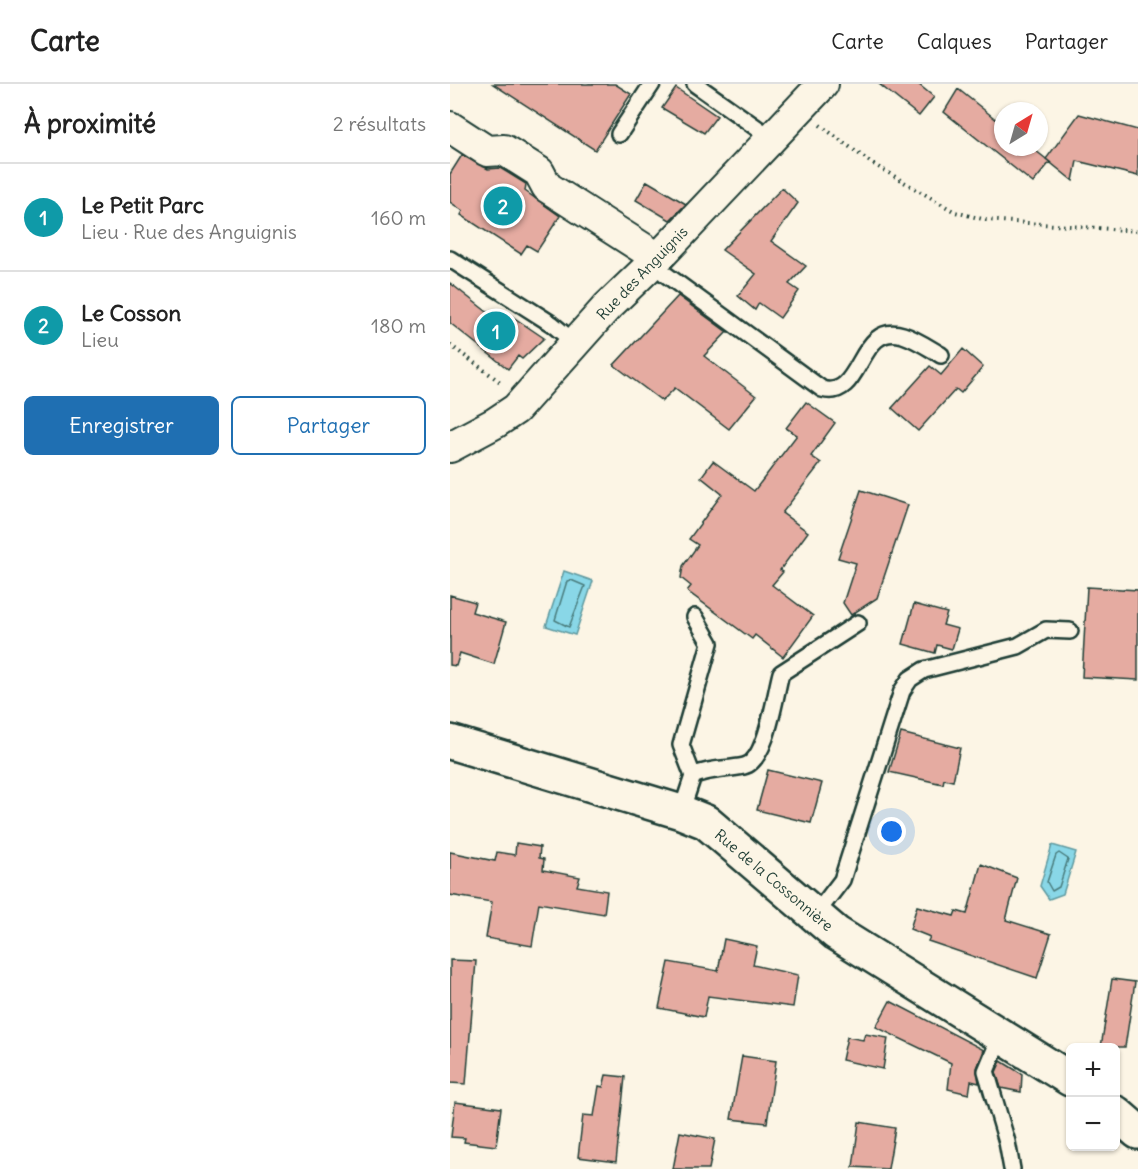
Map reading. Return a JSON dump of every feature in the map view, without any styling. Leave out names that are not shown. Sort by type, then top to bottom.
[{"type":"street","name":"Rue des Anguignis","points":[[450,447],[516,409],[607,308],[656,260],[823,84]]},
{"type":"street","points":[[450,127],[487,151],[504,150],[539,172],[547,187],[656,260]]},
{"type":"street","name":"Rue de la Cossonnière","points":[[450,742],[681,812],[706,822],[836,933],[1066,1076]]},
{"type":"street","points":[[1120,1116],[1138,1132]]},
{"type":"lane","points":[[619,134],[652,84]]},
{"type":"lane","points":[[695,84],[771,138]]},
{"type":"lane","points":[[450,259],[552,324],[575,343]]},
{"type":"lane","points":[[656,260],[665,274],[822,389],[830,391],[841,389],[849,381],[865,351],[875,340],[887,336],[901,334],[941,355]]},
{"type":"lane","points":[[681,812],[693,776],[681,745],[710,643],[695,616]]},
{"type":"lane","points":[[693,776],[705,770],[746,766],[754,760],[762,748],[781,673],[858,623]]},
{"type":"lane","points":[[816,914],[842,880],[902,691],[910,679],[924,670],[1018,646],[1046,630],[1070,631]]},
{"type":"lane","points":[[1001,1035],[986,1071],[1007,1142],[1012,1169]]},
{"type":"path","points":[[798,108],[870,162],[955,212],[986,220],[1138,231]]},
{"type":"path","points":[[450,345],[511,391]]},
{"type":"water","points":[[564,571],[593,581],[575,635],[546,626]]},
{"type":"water","points":[[1052,845],[1076,852],[1063,894],[1049,899],[1040,886]]},
{"type":"building","points":[[493,84],[615,84],[631,94],[595,150]]},
{"type":"building","points":[[879,84],[918,84],[934,97],[919,116]]},
{"type":"building","points":[[676,88],[717,116],[704,133],[662,108]]},
{"type":"building","points":[[958,89],[994,118],[994,152],[944,112]]},
{"type":"building","points":[[1079,114],[1138,130],[1138,176],[1077,161],[1073,181],[1046,159]]},
{"type":"building","points":[[462,155],[488,169],[500,168],[526,184],[525,191],[560,216],[537,251],[527,245],[521,254],[461,215],[463,211],[450,202],[450,174]]},
{"type":"building","points":[[999,156],[1042,156],[1050,162],[1033,183]]},
{"type":"building","points":[[647,181],[686,204],[670,220],[636,200]]},
{"type":"building","points":[[782,188],[798,203],[771,241],[806,266],[789,284],[799,291],[780,318],[759,303],[755,310],[738,296],[756,274],[722,250]]},
{"type":"building","points":[[450,283],[500,322],[507,313],[544,338],[522,359],[518,356],[508,369],[450,323]]},
{"type":"building","points":[[678,296],[727,332],[704,356],[756,396],[729,429],[675,388],[662,401],[614,365]]},
{"type":"building","points":[[963,349],[983,367],[961,393],[956,389],[918,431],[892,408],[930,366],[941,375]]},
{"type":"building","points":[[806,402],[835,423],[811,456],[821,463],[782,513],[808,532],[780,570],[783,572],[772,585],[813,616],[783,657],[755,635],[752,639],[687,591],[691,586],[681,578],[683,566],[698,545],[689,539],[722,494],[701,477],[713,461],[754,491],[797,435],[786,428]]},
{"type":"building","points":[[861,490],[908,505],[877,598],[851,615],[843,603],[856,563],[838,558]]},
{"type":"building","points":[[1087,587],[1138,590],[1138,680],[1082,677]]},
{"type":"building","points":[[450,595],[475,602],[472,612],[506,622],[494,664],[460,653],[456,666],[450,665]]},
{"type":"building","points":[[914,604],[947,613],[943,625],[958,629],[952,649],[937,645],[935,653],[903,644]]},
{"type":"building","points":[[901,733],[960,748],[953,781],[944,779],[943,784],[889,772]]},
{"type":"building","points":[[768,770],[822,783],[811,823],[757,810]]},
{"type":"building","points":[[516,843],[540,847],[539,858],[544,859],[543,870],[580,877],[577,886],[607,891],[604,914],[539,903],[532,946],[486,938],[492,902],[450,895],[450,852],[495,861],[497,852],[515,855]]},
{"type":"building","points":[[981,864],[1017,878],[1006,920],[1051,934],[1037,978],[928,941],[930,937],[910,929],[917,906],[954,916],[956,911],[967,914]]},
{"type":"building","points":[[724,939],[757,946],[753,965],[798,975],[793,1007],[708,996],[704,1017],[659,1008],[669,962],[718,971]]},
{"type":"building","points":[[450,960],[476,961],[466,1084],[450,1083]]},
{"type":"building","points":[[1112,979],[1135,982],[1125,1047],[1120,1047],[1120,1043],[1102,1043]]},
{"type":"building","points":[[890,1001],[984,1050],[977,1068],[979,1083],[971,1081],[969,1094],[948,1089],[951,1063],[876,1027]]},
{"type":"building","points":[[865,1034],[888,1038],[883,1069],[842,1060],[847,1037],[863,1040]]},
{"type":"building","points":[[742,1056],[776,1061],[767,1123],[731,1119]]},
{"type":"building","points":[[1001,1061],[1022,1074],[1021,1092],[1001,1088],[996,1072]]},
{"type":"building","points":[[606,1075],[625,1077],[616,1162],[578,1157],[583,1115],[594,1116],[599,1086],[603,1087]]},
{"type":"building","points":[[455,1102],[501,1108],[496,1146],[464,1142],[465,1138],[451,1137]]},
{"type":"building","points":[[859,1122],[895,1128],[888,1169],[853,1167]]},
{"type":"building","points":[[680,1132],[715,1139],[709,1169],[673,1169]]},
{"type":"place","name":"Le Cosson","points":[[503,206]]},
{"type":"place","name":"Le Petit Parc","points":[[496,331]]}]
